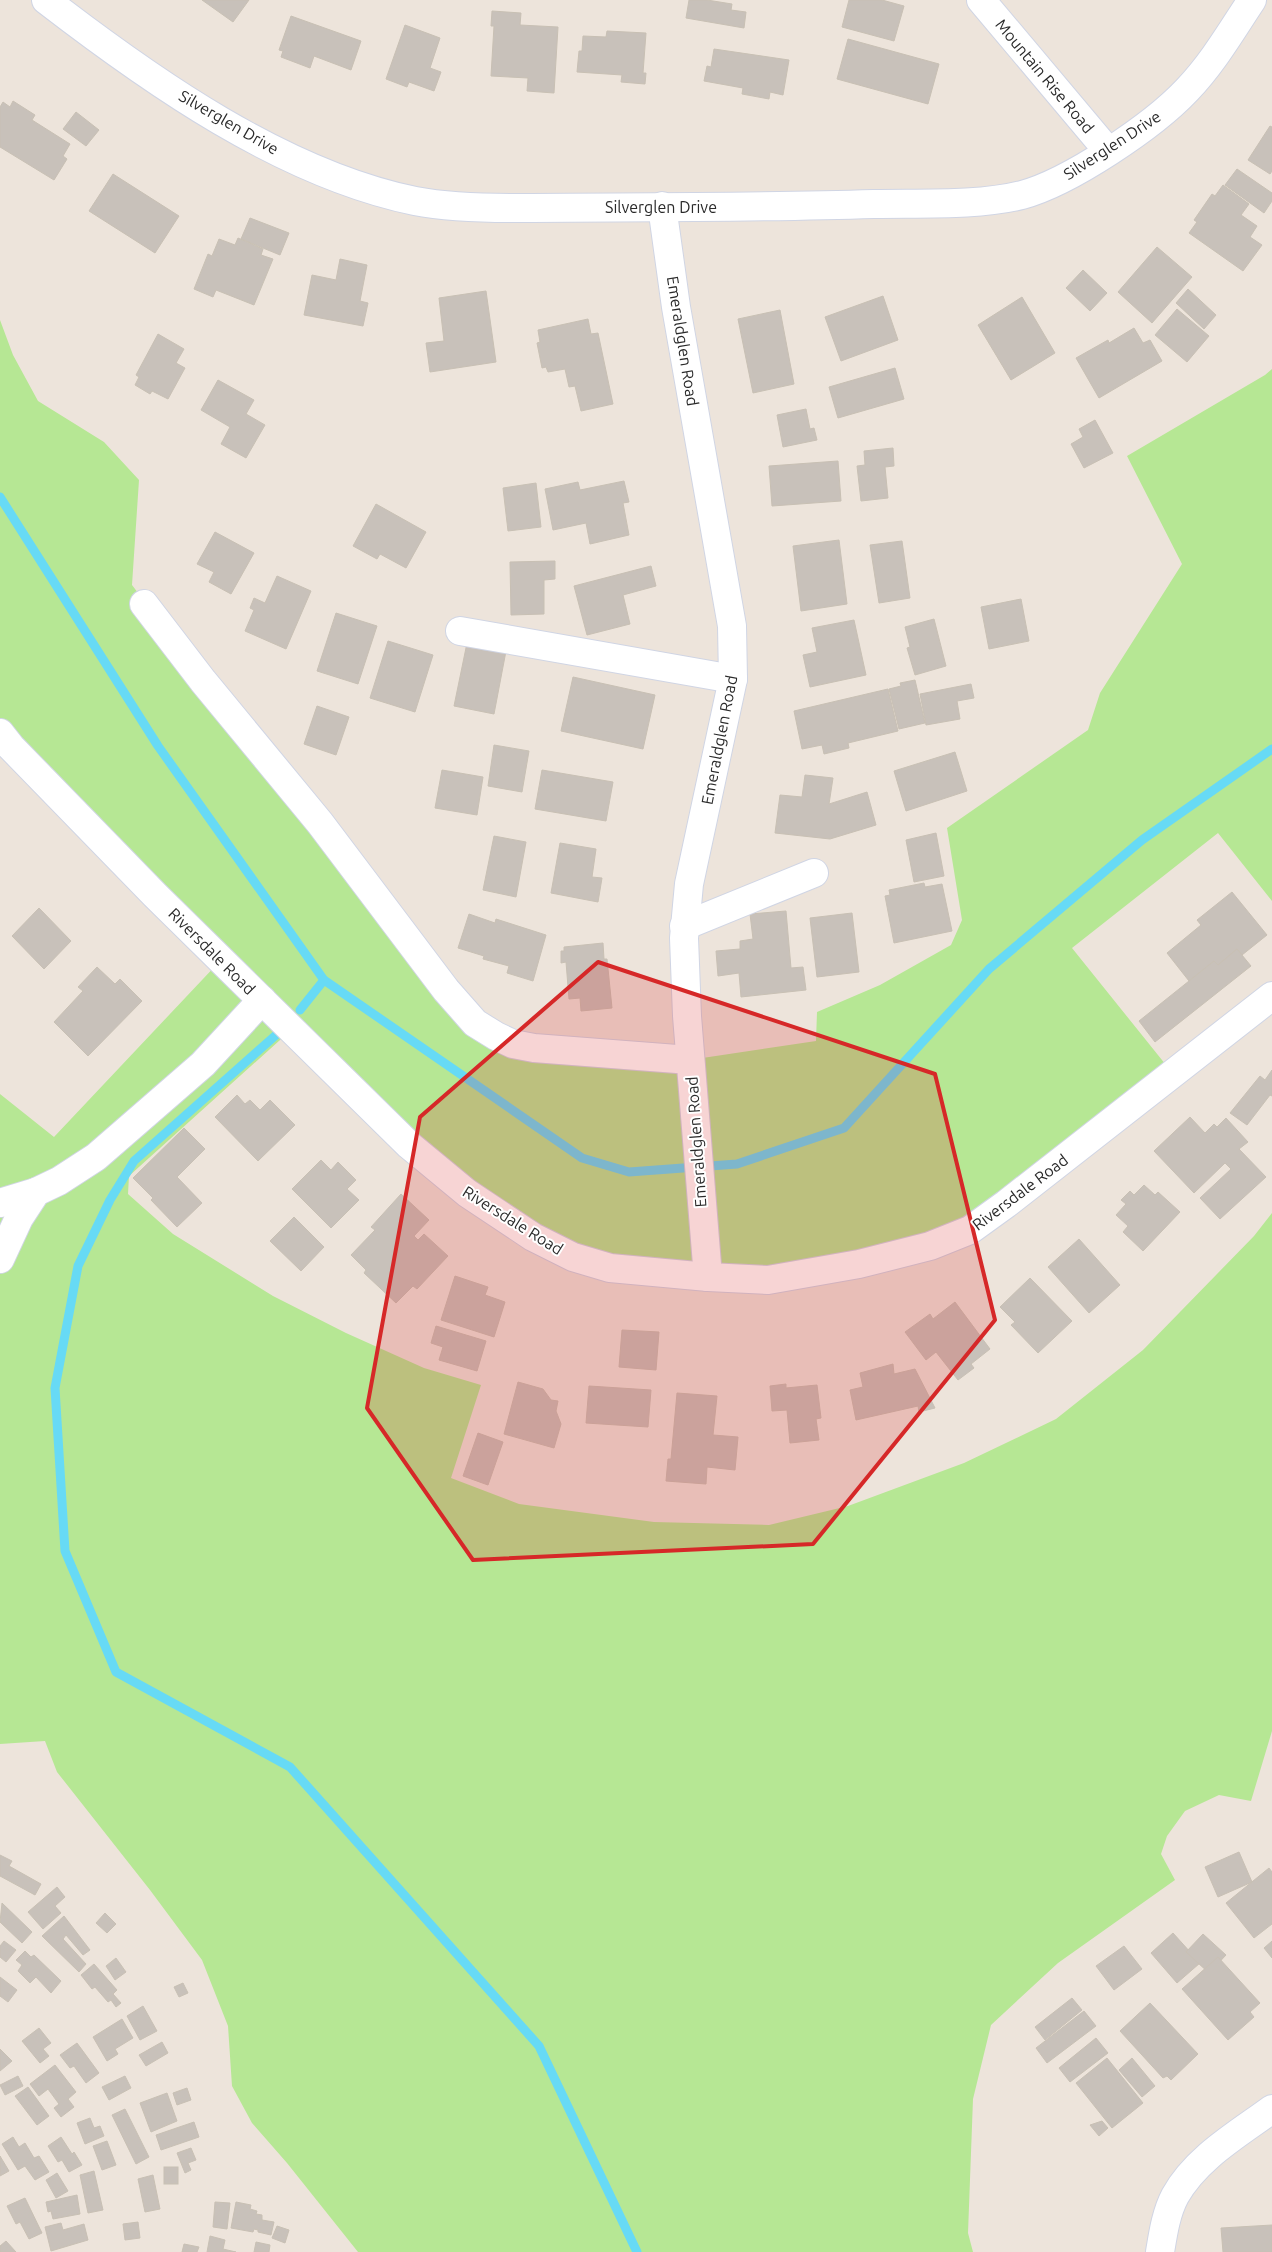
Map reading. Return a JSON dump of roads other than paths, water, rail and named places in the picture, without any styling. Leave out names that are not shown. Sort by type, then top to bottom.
[{"type":"street","name":"Silverglen Drive","points":[[46,0],[160,82],[242,133],[305,163],[375,190],[415,201],[466,208],[808,206],[965,201],[1005,198],[1023,194],[1054,183],[1108,151],[1169,108],[1188,90],[1217,53],[1252,0]]},
{"type":"street","name":"Mountain Rise Road","points":[[981,0],[1108,151]]},
{"type":"street","name":"Emeraldglen Road","points":[[662,206],[676,307],[732,626],[733,679],[689,884],[684,926],[686,1016],[708,1278]]},
{"type":"street","points":[[144,604],[203,682],[320,823],[446,990],[475,1023],[504,1040],[534,1048],[690,1060]]},
{"type":"street","points":[[460,631],[733,679]]},
{"type":"street","name":"Riversdale Road","points":[[0,733],[11,747],[155,895],[409,1145],[467,1193],[533,1237],[573,1257],[610,1268],[708,1278],[768,1280],[859,1264],[930,1246],[970,1230],[1272,996]]},
{"type":"street","points":[[684,926],[814,873]]},
{"type":"street","points":[[0,1203],[36,1192],[59,1181],[96,1157],[203,1064],[262,1000]]},
{"type":"street","points":[[0,1258],[19,1218],[36,1192]]},
{"type":"street","points":[[1160,2252],[1174,2197],[1189,2177],[1206,2159],[1232,2138],[1272,2110]]},
{"type":"waterway","points":[[0,497],[158,746],[324,980],[582,1158],[629,1172],[737,1164],[844,1128],[989,969],[1142,840],[1272,749]]},
{"type":"waterway","points":[[300,1010],[324,980]]},
{"type":"waterway","points":[[276,1035],[134,1161],[110,1200],[78,1266],[55,1388],[65,1551],[116,1672],[290,1767],[539,2046],[637,2252]]}]
